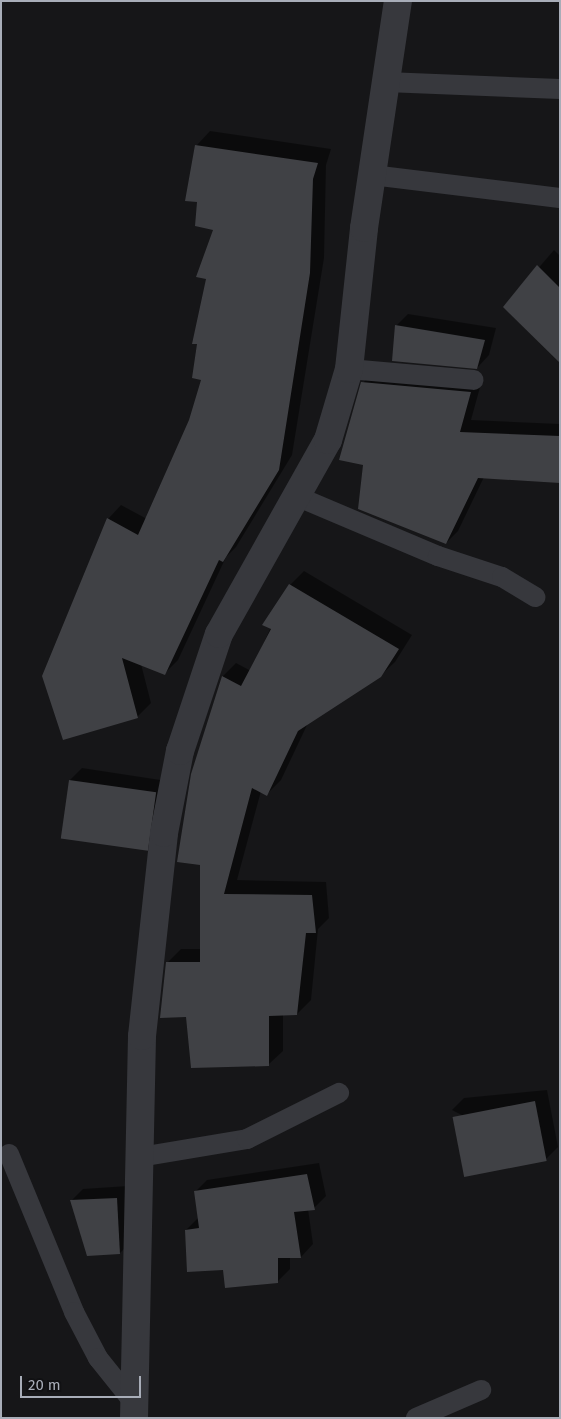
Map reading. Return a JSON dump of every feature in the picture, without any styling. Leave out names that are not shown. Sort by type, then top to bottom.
[{"type":"street","points":[[134,1410],[142,1036],[164,833],[180,752],[219,634],[328,440],[349,369],[372,176],[398,1]]},
{"type":"lane","points":[[386,82],[560,89]]},
{"type":"lane","points":[[372,176],[560,198]]},
{"type":"lane","points":[[349,369],[474,380]]},
{"type":"lane","points":[[296,496],[438,556],[502,577],[535,597]]},
{"type":"lane","points":[[140,1157],[247,1139],[339,1093]]},
{"type":"lane","points":[[9,1154],[74,1312],[98,1358],[134,1410]]},
{"type":"lane","points":[[416,1418],[481,1390]]},
{"type":"building","points":[[195,145],[318,163],[313,179],[310,273],[279,470],[223,562],[219,560],[165,675],[122,658],[138,718],[63,740],[42,676],[107,518],[138,535],[189,420],[201,380],[192,378],[197,344],[192,344],[206,279],[196,277],[213,230],[195,226],[197,202],[185,201]]},
{"type":"building","points":[[537,265],[560,288],[560,363],[503,307]]},
{"type":"building","points":[[395,325],[485,340],[477,369],[392,361]]},
{"type":"building","points":[[361,382],[471,392],[460,432],[560,436],[560,483],[478,478],[446,544],[358,509],[363,465],[339,460]]},
{"type":"building","points":[[289,584],[399,649],[381,677],[298,731],[267,796],[252,788],[224,894],[312,895],[316,933],[306,933],[297,1015],[269,1016],[269,1066],[191,1068],[186,1017],[160,1018],[166,962],[200,962],[200,865],[177,862],[191,774],[222,676],[241,686],[271,629],[262,625]]},
{"type":"building","points":[[69,780],[156,792],[148,851],[61,838]]},
{"type":"building","points":[[535,1101],[547,1161],[464,1177],[453,1117]]},
{"type":"building","points":[[307,1174],[315,1210],[294,1212],[301,1258],[278,1258],[278,1283],[225,1288],[223,1270],[187,1272],[185,1230],[199,1228],[194,1191]]},
{"type":"building","points":[[117,1198],[120,1254],[87,1256],[70,1200]]}]
